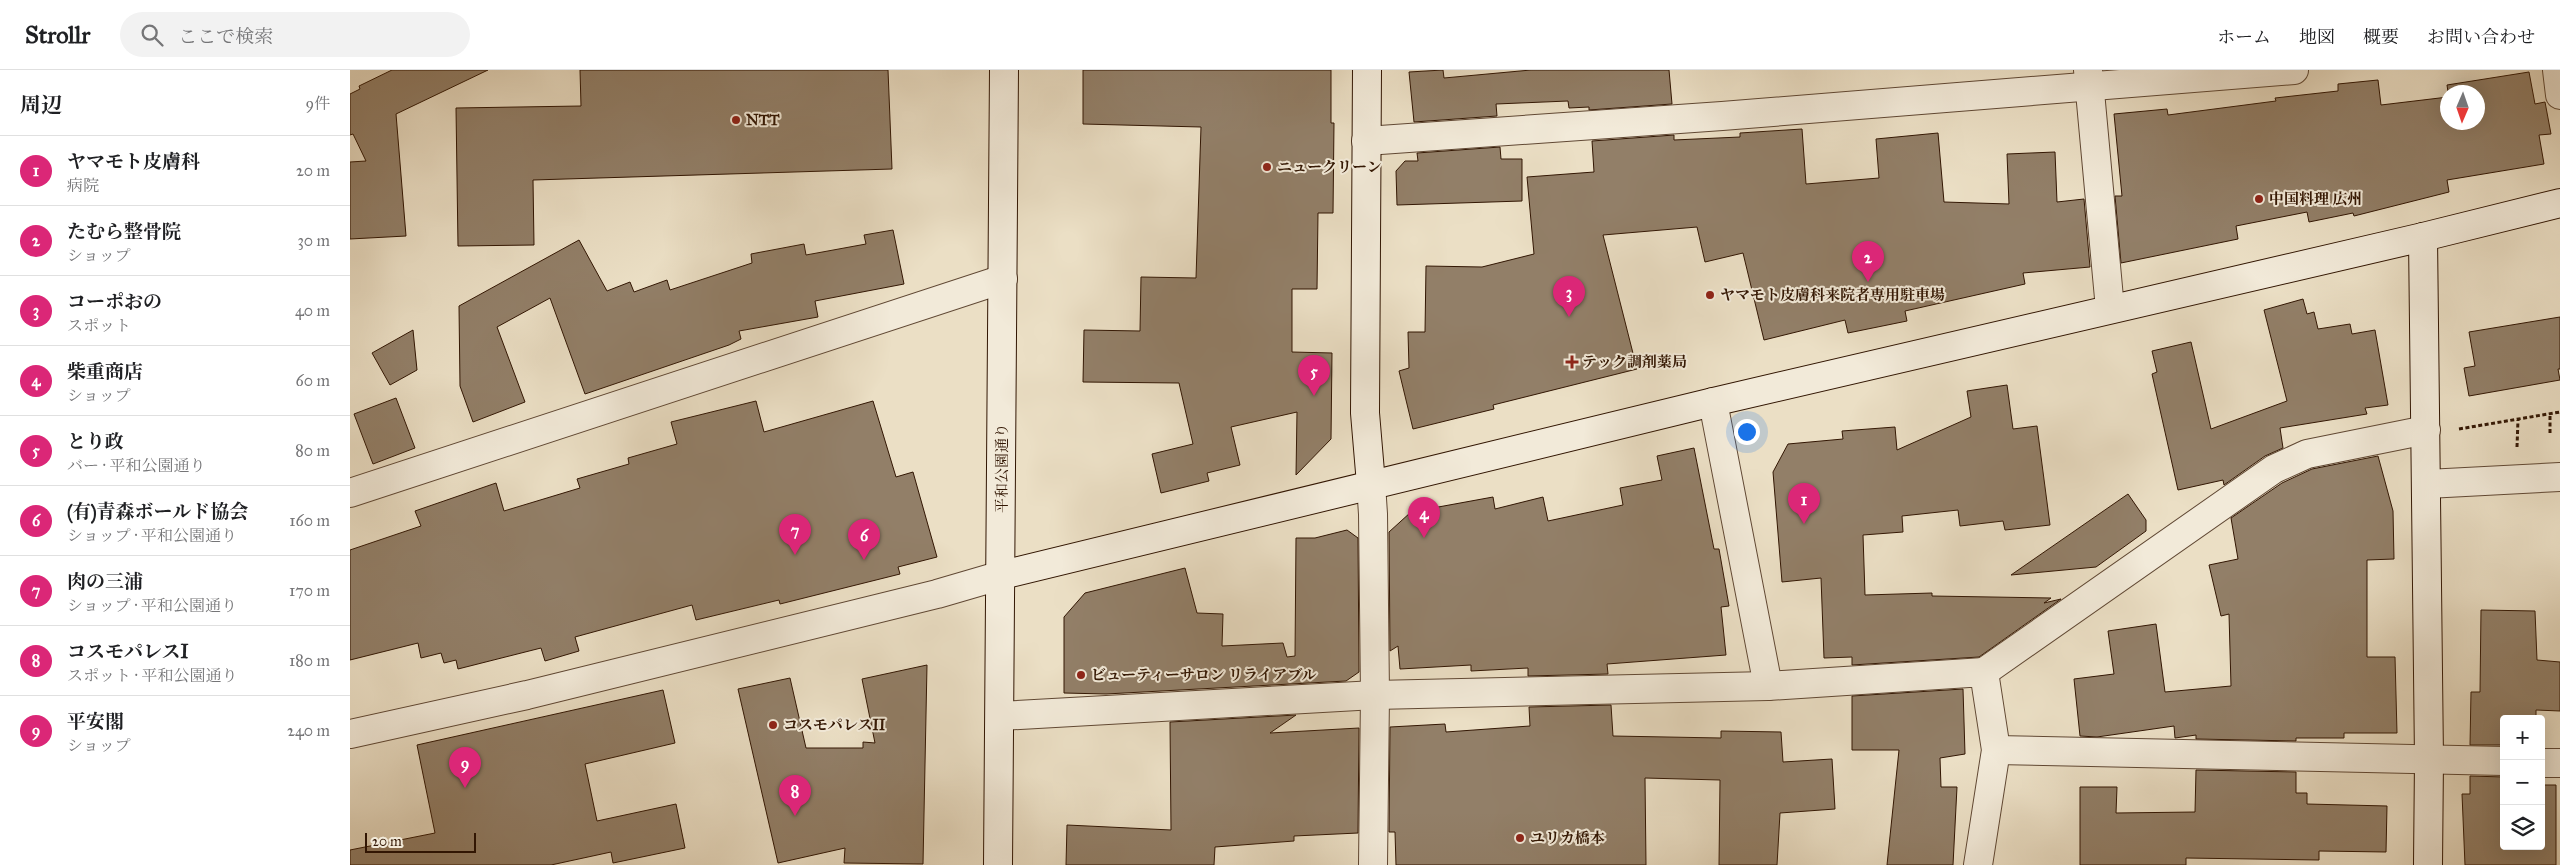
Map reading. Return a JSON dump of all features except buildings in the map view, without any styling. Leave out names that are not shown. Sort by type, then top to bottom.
[{"type":"street","name":"平和公園通り","points":[[998,865],[1002,575],[1004,70]]},
{"type":"street","points":[[1367,70],[1365,414],[1373,514],[1375,695],[1373,865]]},
{"type":"street","points":[[1366,141],[1722,116],[2088,77],[2294,70]]},
{"type":"street","points":[[2557,70],[2560,95]]},
{"type":"street","points":[[2088,77],[2110,309]]},
{"type":"street","points":[[350,734],[546,690],[937,594],[1002,575],[1371,484],[1713,402],[2423,237],[2560,203]]},
{"type":"street","points":[[2423,237],[2439,430],[2427,484],[2430,759],[2428,865]]},
{"type":"street","points":[[350,493],[1004,279]]},
{"type":"street","points":[[1713,402],[1768,686]]},
{"type":"street","points":[[1000,716],[1375,695],[1768,686],[1984,672],[2274,469],[2307,454],[2439,430]]},
{"type":"street","points":[[2427,484],[2560,477]]},
{"type":"street","points":[[1978,865],[1996,750],[1984,672]]},
{"type":"street","points":[[1996,750],[2500,761]]},
{"type":"street","points":[[2545,763],[2560,763]]},
{"type":"path","points":[[2439,430],[2518,420],[2560,412]]},
{"type":"path","points":[[2550,414],[2550,433]]},
{"type":"path","points":[[2517,447],[2518,420]]},
{"type":"place","name":"NTT","points":[[736,120]]},
{"type":"place","name":"ニュークリーン","points":[[1267,167]]},
{"type":"place","name":"中国料理 広州","points":[[2259,199]]},
{"type":"place","name":"たむら整骨院","points":[[1868,282]]},
{"type":"place","name":"ヤマモト皮膚科来院者専用駐車場","points":[[1710,295]]},
{"type":"place","name":"コーポおの","points":[[1569,317]]},
{"type":"place","name":"テック調剤薬局","points":[[1572,362]]},
{"type":"place","name":"とり政","points":[[1314,396]]},
{"type":"place","name":"ヤマモト皮膚科","points":[[1804,524]]},
{"type":"place","name":"柴重商店","points":[[1424,538]]},
{"type":"place","name":"肉の三浦","points":[[795,555]]},
{"type":"place","name":"(有)青森ボールド協会","points":[[864,560]]},
{"type":"place","name":"ビューティーサロン リライアブル","points":[[1081,675]]},
{"type":"place","name":"コスモパレスII","points":[[773,725]]},
{"type":"place","name":"平安閣","points":[[465,788]]},
{"type":"place","name":"コスモパレスI","points":[[795,816]]},
{"type":"place","name":"ユリカ橋本","points":[[1520,838]]}]
